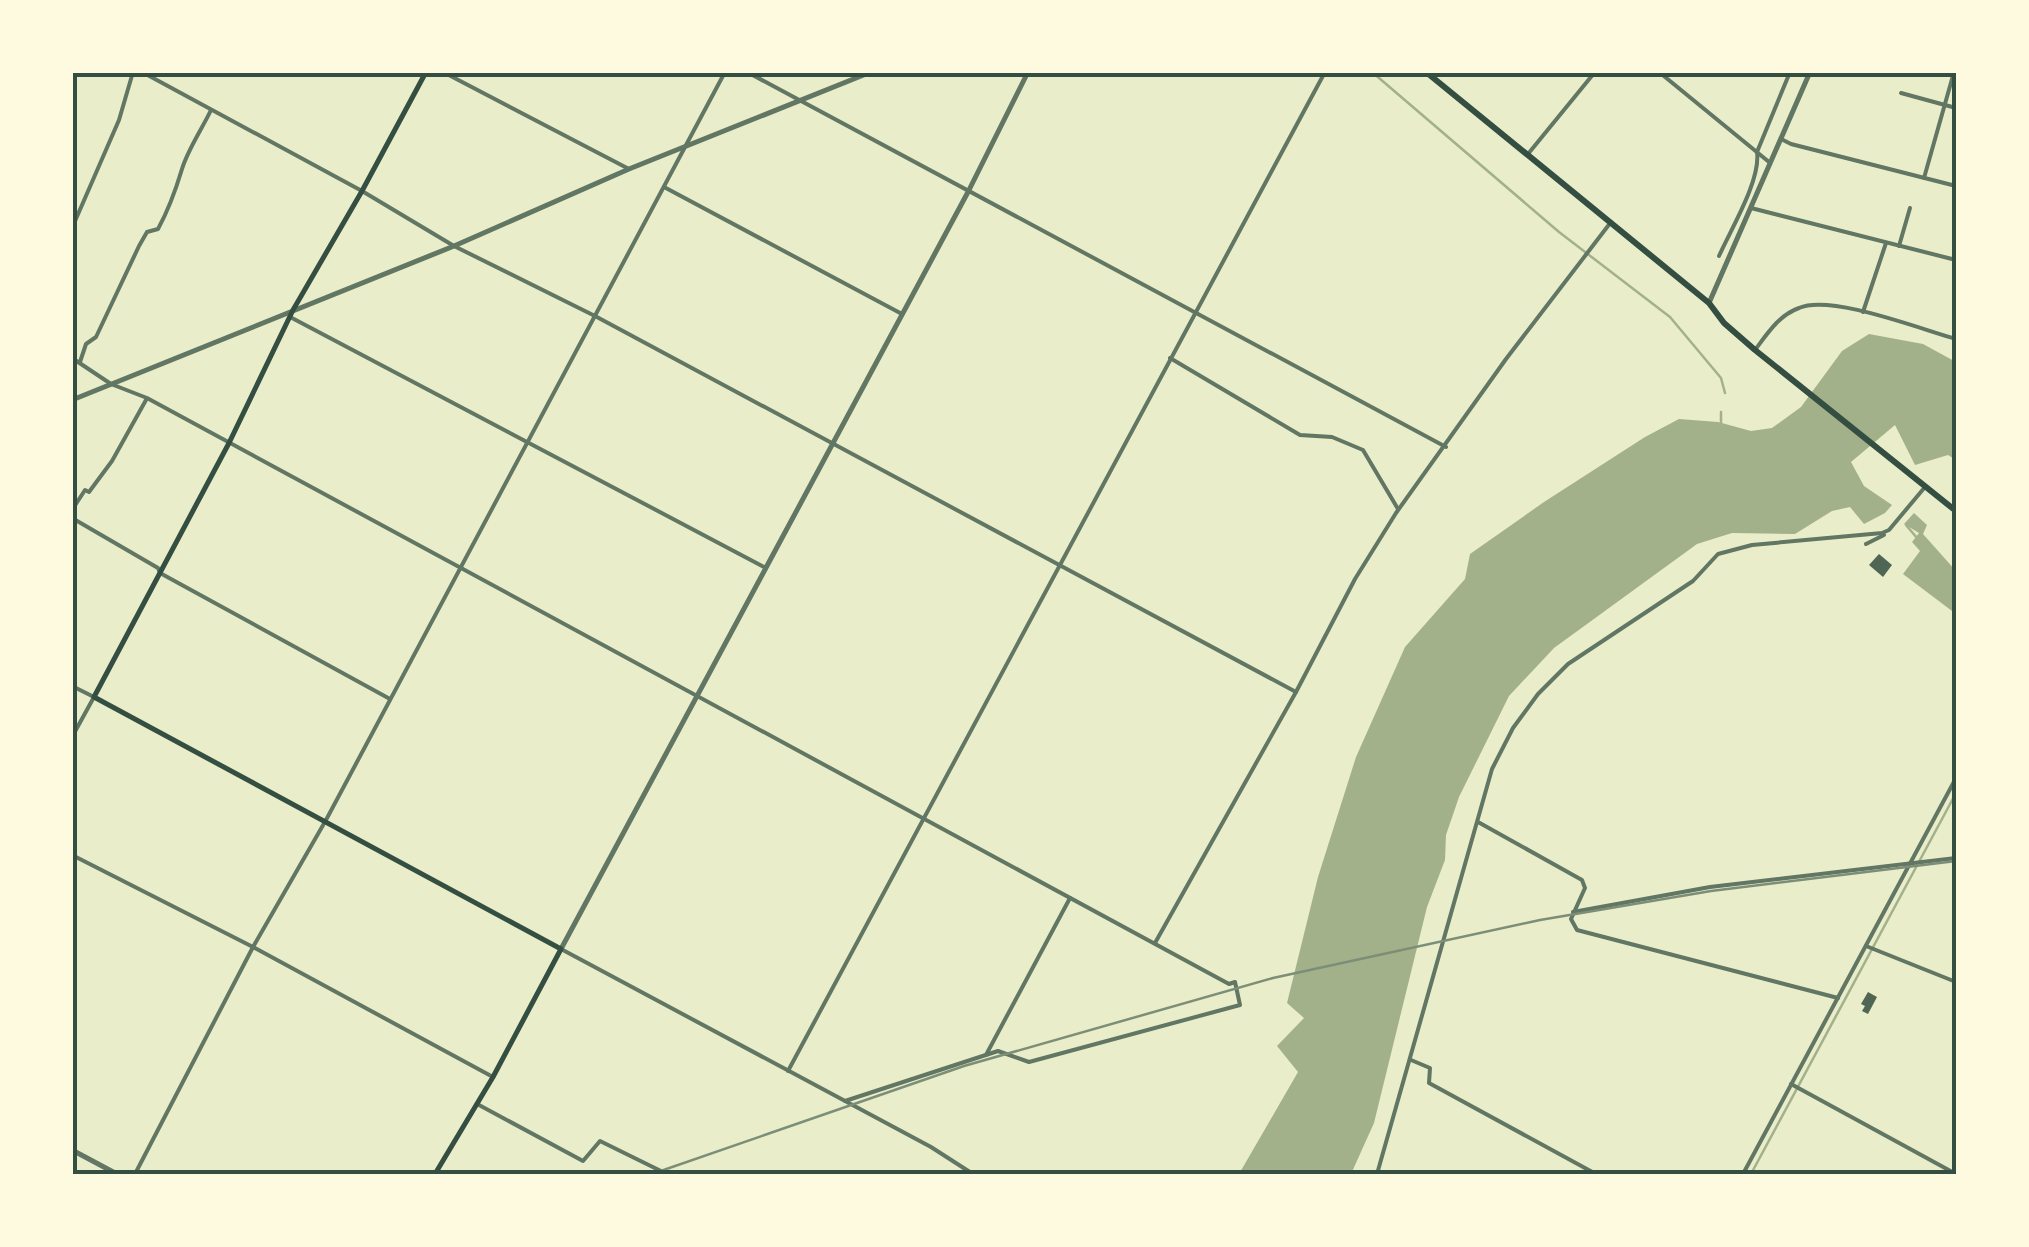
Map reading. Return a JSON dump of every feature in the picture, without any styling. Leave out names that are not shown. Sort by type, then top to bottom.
[{"type":"main road","points":[[426,72],[294,310],[229,443],[94,698],[562,949],[435,1174]]},
{"type":"main road","points":[[1426,72],[1709,303],[1724,323],[1755,350],[1956,512]]},
{"type":"street","points":[[72,228],[118,120],[133,72]]},
{"type":"street","points":[[142,72],[362,191],[454,246],[833,442],[1296,692]]},
{"type":"street","points":[[164,82],[168,72]]},
{"type":"street","points":[[443,72],[630,168]]},
{"type":"street","points":[[135,1174],[253,947],[326,820],[725,72]]},
{"type":"street","points":[[747,72],[1446,446]]},
{"type":"street","points":[[72,400],[871,72]]},
{"type":"street","points":[[973,1174],[562,949],[968,192],[1028,72]]},
{"type":"street","points":[[788,1071],[1325,72]]},
{"type":"street","points":[[1528,154],[1595,72]]},
{"type":"street","points":[[1660,72],[1770,162]]},
{"type":"street","points":[[1719,256],[1758,164],[1757,152],[1790,72]]},
{"type":"street","points":[[1709,303],[1810,72]]},
{"type":"street","points":[[1924,178],[1954,72]]},
{"type":"street","points":[[1901,92],[1956,108]]},
{"type":"street","points":[[80,362],[147,232],[158,228],[167,213],[182,167],[211,110]]},
{"type":"street","points":[[1781,138],[1790,144],[1956,186]]},
{"type":"street","points":[[664,186],[902,314]]},
{"type":"street","points":[[1746,193],[1755,198]]},
{"type":"street","points":[[1751,208],[1956,260]]},
{"type":"street","points":[[1899,246],[1910,208]]},
{"type":"street","points":[[1155,943],[1355,579],[1398,510],[1611,222]]},
{"type":"street","points":[[1731,228],[1741,232]]},
{"type":"street","points":[[1863,312],[1886,243]]},
{"type":"street","points":[[1755,350],[1776,322],[1794,309],[1820,302],[1956,339]]},
{"type":"street","points":[[292,318],[766,568]]},
{"type":"street","points":[[72,358],[111,384],[146,398],[1228,984],[1234,982],[1240,1005],[1030,1062],[998,1051],[845,1101]]},
{"type":"street","points":[[1170,358],[1300,434],[1332,437],[1363,450],[1398,510]]},
{"type":"street","points":[[72,510],[84,490],[89,492],[112,460],[146,398]]},
{"type":"street","points":[[1866,544],[1881,538],[1926,487]]},
{"type":"street","points":[[72,518],[158,568],[160,574],[390,699]]},
{"type":"street","points":[[1377,1174],[1492,769],[1513,728],[1538,694],[1568,664],[1693,582],[1718,554],[1752,546],[1870,536],[1886,531]]},
{"type":"street","points":[[72,686],[94,698],[72,738]]},
{"type":"street","points":[[1743,1174],[1838,998],[1870,947],[1956,778]]},
{"type":"street","points":[[1476,822],[1582,880],[1584,888],[1573,912],[1572,926],[1576,930],[1838,998]]},
{"type":"street","points":[[72,855],[253,947],[493,1077]]},
{"type":"street","points":[[1573,912],[1710,887],[1956,858]]},
{"type":"street","points":[[986,1055],[1070,898]]},
{"type":"street","points":[[1870,947],[1956,982]]},
{"type":"street","points":[[1411,1060],[1430,1068],[1429,1083],[1596,1174]]},
{"type":"street","points":[[1792,1085],[1956,1174]]},
{"type":"street","points":[[477,1104],[583,1162],[600,1141],[667,1174]]},
{"type":"street","points":[[72,1150],[117,1174]]},
{"type":"shaded area","points":[[1869,334],[1923,344],[1956,362],[1956,460],[1948,455],[1915,465],[1895,425],[1851,462],[1864,486],[1892,505],[1885,513],[1864,524],[1850,507],[1832,511],[1795,534],[1732,533],[1697,544],[1554,648],[1509,696],[1459,797],[1446,835],[1445,860],[1427,907],[1374,1123],[1351,1174],[1239,1174],[1298,1072],[1277,1046],[1304,1018],[1287,1003],[1318,877],[1356,757],[1405,647],[1465,579],[1470,554],[1544,502],[1679,419],[1718,422],[1751,431],[1772,428],[1801,407],[1842,351]]},
{"type":"shaded area","points":[[1914,513],[1927,525],[1923,534],[1956,571],[1956,614],[1903,574],[1920,551],[1912,542],[1919,533],[1904,524]]},
{"type":"building","points":[[1879,554],[1892,565],[1883,577],[1869,565]]},
{"type":"building","points":[[1868,992],[1877,997],[1868,1014],[1862,1011],[1865,1006],[1861,1004]]},
{"type":"waterway","points":[[1372,72],[1559,232],[1670,317],[1721,378],[1725,393]]},
{"type":"waterway","points":[[1721,412],[1721,425]]},
{"type":"waterway","points":[[1906,525],[1917,538]]},
{"type":"waterway","points":[[1751,1174],[1956,793]]},
{"type":"railway","points":[[652,1174],[964,1066],[1273,978],[1540,920],[1711,891],[1956,861]]}]
